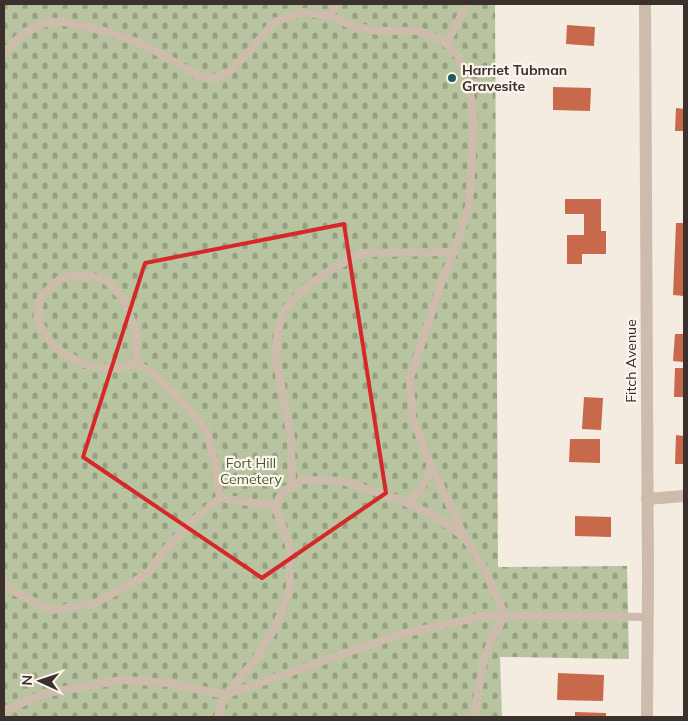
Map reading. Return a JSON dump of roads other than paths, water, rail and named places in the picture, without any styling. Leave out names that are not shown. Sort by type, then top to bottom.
[{"type":"street","name":"Fitch Avenue","points":[[645,4],[647,717]]},
{"type":"street","points":[[647,499],[684,496]]},
{"type":"lane","points":[[329,16],[336,4]]},
{"type":"lane","points":[[446,44],[466,4]]},
{"type":"lane","points":[[4,52],[25,32],[47,22],[65,22],[104,31],[145,45],[200,77],[214,78],[229,72],[274,22],[303,12],[329,16],[353,26],[379,31],[419,31],[442,40],[458,56],[469,84],[474,124],[469,206],[410,378],[412,416],[430,463],[465,538],[485,570],[505,615]]},
{"type":"lane","points":[[292,487],[291,438],[276,358],[278,330],[284,310],[306,287],[335,267],[363,253],[454,252]]},
{"type":"lane","points":[[137,364],[136,333],[124,300],[106,280],[82,276],[61,278],[41,296],[37,320],[54,346],[79,362],[94,368],[117,368],[137,364],[150,372],[173,392],[206,430],[215,463],[220,498]]},
{"type":"lane","points":[[407,503],[421,491],[429,474],[430,463]]},
{"type":"lane","points":[[218,717],[225,695],[256,660],[276,626],[290,588],[289,544],[275,506],[283,491],[303,480],[342,481],[407,503],[433,515],[465,538]]},
{"type":"lane","points":[[4,581],[13,592],[52,610],[94,604],[147,574],[165,550],[189,524],[220,498],[275,506]]},
{"type":"lane","points":[[4,710],[47,694],[122,680],[168,683],[225,695],[398,635],[488,615],[647,616]]},
{"type":"lane","points":[[474,717],[483,664],[492,638],[505,615]]},
{"type":"place","name":"Harriet Tubman Gravesite","points":[[452,78]]},
{"type":"park label","name":"Fort Hill Cemetery","points":[[251,472]]}]
